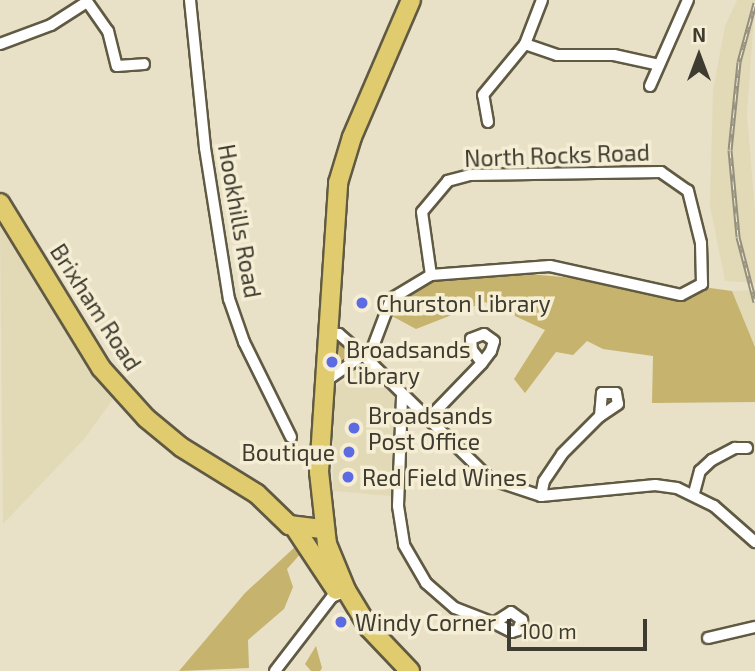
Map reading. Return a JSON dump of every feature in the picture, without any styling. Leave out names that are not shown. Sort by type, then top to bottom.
[{"type":"main road","points":[[390,671],[362,637],[340,592],[326,536],[318,472],[325,333],[338,183],[352,137],[411,0]]},
{"type":"main road","name":"Brixham Road","points":[[0,203],[113,384],[181,447],[240,482],[295,528],[340,592]]},
{"type":"main road","points":[[295,528],[326,536]]},
{"type":"main road","points":[[340,592],[369,628],[410,671]]},
{"type":"street","name":"Hookhills Road","points":[[190,0],[205,148],[229,299],[244,342],[291,437]]},
{"type":"street","points":[[488,122],[482,95],[525,44],[542,0]]},
{"type":"street","points":[[650,86],[688,0]]},
{"type":"street","points":[[0,44],[51,25],[86,1],[108,31],[111,67],[144,64]]},
{"type":"street","points":[[525,44],[557,55],[614,55],[659,65]]},
{"type":"street","name":"North Rocks Road","points":[[365,358],[391,299],[431,275],[550,266],[681,295],[702,284],[701,243],[688,191],[660,172],[470,175],[448,181],[422,212],[431,275]]},
{"type":"street","points":[[325,333],[339,334],[490,479],[541,496],[655,485],[694,493],[755,542]]},
{"type":"street","points":[[323,383],[365,358]]},
{"type":"street","points":[[427,420],[482,363]]},
{"type":"street","points":[[402,397],[398,506],[404,545],[426,583],[443,599],[474,618],[494,623]]},
{"type":"street","points":[[541,496],[544,481],[562,454],[600,416]]},
{"type":"street","points":[[694,493],[700,471],[706,465],[736,448],[747,448]]},
{"type":"street","points":[[275,671],[340,592]]},
{"type":"street","points":[[708,638],[755,627]]},
{"type":"shaded area","points":[[737,0],[755,0],[747,115],[755,211],[755,283],[725,281],[710,206],[713,90],[725,26]]},
{"type":"shaded area","points":[[0,227],[114,398],[85,438],[3,524]]},
{"type":"shaded area","points":[[517,273],[585,279],[682,301],[710,288],[732,291],[755,347],[755,402],[652,403],[653,356],[603,349],[587,341],[573,355],[556,352],[525,393],[514,379],[545,330],[485,302],[416,329],[390,315],[401,299],[439,279]]},
{"type":"shaded area","points":[[755,290],[755,347],[732,291]]},
{"type":"shaded area","points":[[340,341],[352,353],[334,369],[335,342]]},
{"type":"shaded area","points":[[362,365],[394,396],[391,496],[333,491],[334,389]]},
{"type":"shaded area","points":[[296,546],[302,552],[287,569],[293,587],[284,609],[248,640],[249,668],[179,671],[245,593]]},
{"type":"shaded area","points":[[316,646],[322,668],[320,671],[311,671],[305,664]]},
{"type":"railway","points":[[755,3],[739,62],[730,150],[738,237],[755,302]]},
{"type":"place","name":"Churston Library","points":[[362,303]]},
{"type":"place","name":"Broadsands Library","points":[[332,362]]},
{"type":"place","name":"Broadsands Post Office","points":[[354,428]]},
{"type":"place","name":"Boutique","points":[[349,452]]},
{"type":"place","name":"Red Field Wines","points":[[348,477]]},
{"type":"place","name":"Windy Corner","points":[[341,622]]}]
